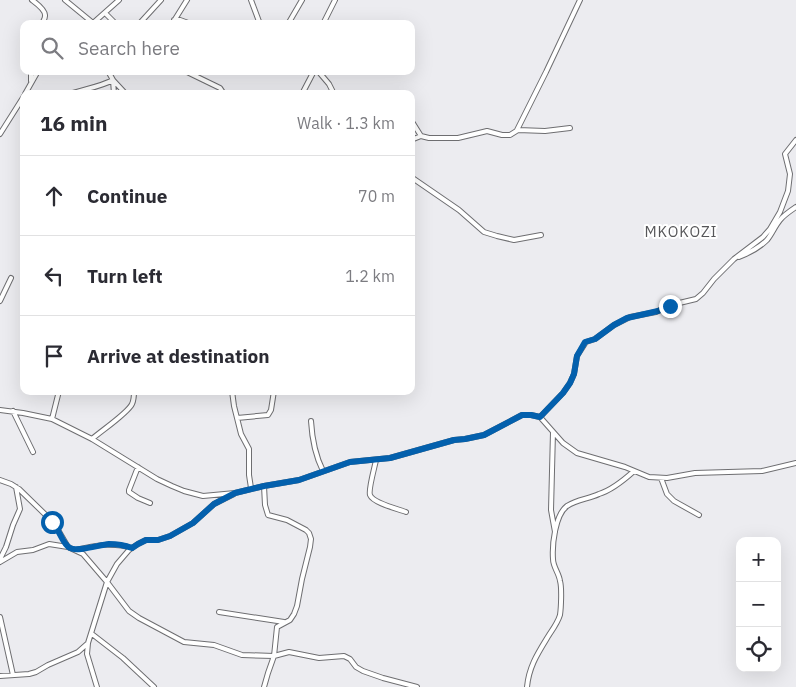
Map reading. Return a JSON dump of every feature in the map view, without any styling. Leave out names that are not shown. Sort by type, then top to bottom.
[{"type":"street","points":[[32,0],[45,13],[44,20]]},
{"type":"street","points":[[65,0],[89,20]]},
{"type":"street","points":[[97,20],[119,0]]},
{"type":"street","points":[[144,20],[161,0]]},
{"type":"street","points":[[174,20],[187,0]]},
{"type":"street","points":[[250,0],[258,20]]},
{"type":"street","points":[[290,20],[302,0]]},
{"type":"street","points":[[325,20],[335,0]]},
{"type":"street","points":[[516,131],[580,0]]},
{"type":"street","points":[[105,13],[112,20]]},
{"type":"street","points":[[31,75],[31,83]]},
{"type":"street","points":[[27,90],[36,75]]},
{"type":"street","points":[[110,75],[122,90]]},
{"type":"street","points":[[193,75],[221,90]]},
{"type":"street","points":[[304,90],[312,75]]},
{"type":"street","points":[[322,75],[332,90]]},
{"type":"street","points":[[82,90],[113,80]]},
{"type":"street","points":[[113,80],[114,90]]},
{"type":"street","points":[[0,134],[20,102]]},
{"type":"street","points":[[415,126],[421,136]]},
{"type":"street","points":[[415,138],[421,136],[429,138],[458,138],[485,131],[510,135],[521,130],[545,131],[570,128]]},
{"type":"street","points":[[540,417],[570,383],[574,374],[577,356],[585,342],[595,339],[614,325],[630,317],[656,312],[671,305],[696,299],[734,259],[768,232],[780,212],[790,182],[790,172],[785,154],[796,140]]},
{"type":"street","points":[[415,180],[459,210],[484,232],[514,240],[541,236]]},
{"type":"street","points":[[734,259],[747,254],[765,242],[779,221],[796,208]]},
{"type":"street","points":[[0,301],[11,278]]},
{"type":"street","points":[[52,419],[58,395]]},
{"type":"street","points":[[92,439],[131,406],[134,395]]},
{"type":"street","points":[[233,395],[242,436],[250,449],[249,475],[251,488]]},
{"type":"street","points":[[237,418],[268,415],[271,410],[273,395]]},
{"type":"street","points":[[0,410],[52,419],[92,439],[172,486],[194,494],[203,496],[235,493]]},
{"type":"street","points":[[13,411],[33,452]]},
{"type":"street","points":[[97,687],[87,654],[88,644],[107,582],[120,560],[138,544],[146,540],[158,540],[170,536],[193,523],[214,504],[235,493],[251,488],[299,480],[350,462],[376,460],[454,440],[484,435],[522,415],[540,417],[564,443],[578,453],[625,467],[649,477],[667,478],[696,473],[762,472],[796,463]]},
{"type":"street","points":[[311,421],[312,438],[318,461],[323,471]]},
{"type":"street","points":[[553,432],[551,510],[555,533]]},
{"type":"street","points":[[376,460],[370,490],[371,496],[376,501],[406,512]]},
{"type":"street","points":[[138,467],[129,492],[138,498],[150,502]]},
{"type":"street","points":[[527,687],[529,673],[535,659],[560,615],[561,583],[553,561],[555,533],[561,513],[568,505],[602,493],[634,471]]},
{"type":"street","points":[[661,478],[667,494],[674,501],[699,515]]},
{"type":"street","points":[[0,480],[16,487],[54,523],[68,547]]},
{"type":"street","points":[[264,486],[265,506],[268,515],[287,520],[306,530],[311,539],[297,606],[291,619],[277,627],[274,656],[264,687]]},
{"type":"street","points":[[0,561],[20,509],[16,487]]},
{"type":"street","points":[[0,561],[17,552],[33,550],[48,544],[68,547],[83,554],[132,613],[184,642],[214,645],[242,655],[274,656],[290,652],[320,658],[344,656],[349,658],[356,667],[363,671],[417,687]]},
{"type":"street","points":[[76,550],[109,544],[118,544],[132,548]]},
{"type":"street","points":[[219,612],[284,622]]},
{"type":"street","points":[[0,617],[13,675]]},
{"type":"street","points":[[92,634],[123,658],[154,687]]},
{"type":"street","points":[[0,676],[36,672],[78,652],[88,644]]},
{"type":"district","name":"MKOKOZI","points":[[681,231]]},
{"type":"route","points":[[52,522],[68,547],[76,550],[109,544],[118,544],[132,548],[146,540],[164,539],[185,528],[214,504],[235,493],[251,488],[304,479],[350,462],[390,458],[454,440],[484,435],[522,415],[540,417],[570,383],[574,374],[577,356],[585,342],[595,339],[627,318],[658,311],[670,306]]}]
